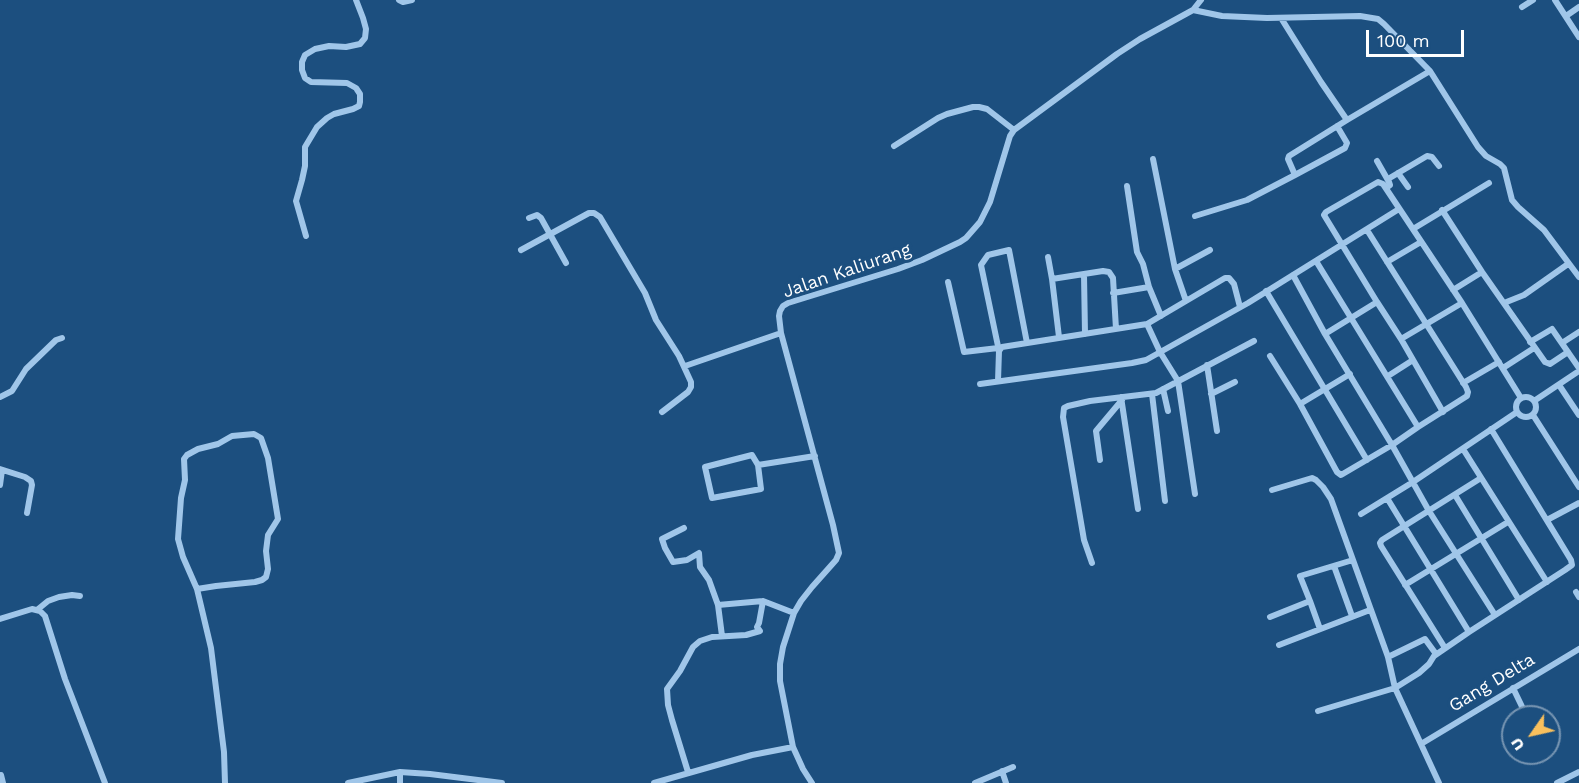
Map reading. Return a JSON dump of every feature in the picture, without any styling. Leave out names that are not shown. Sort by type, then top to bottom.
[{"type":"street","points":[[306,236],[296,201],[305,166],[305,147],[317,127],[327,118],[359,106],[360,94],[356,88],[347,83],[311,82],[305,78],[302,70],[305,55],[315,49],[328,46],[346,47],[360,44],[365,38],[366,29],[356,0]]},
{"type":"street","points":[[399,0],[403,2],[412,0]]},
{"type":"street","points":[[894,146],[938,118],[973,107],[987,109],[1014,130],[1117,54],[1193,10],[1201,0]]},
{"type":"street","points":[[1522,8],[1533,0]]},
{"type":"street","points":[[1555,0],[1579,38]]},
{"type":"street","points":[[1566,16],[1579,7]]},
{"type":"street","points":[[1193,10],[1222,16],[1281,18],[1360,16],[1378,19],[1393,31],[1430,71],[1478,147],[1486,156],[1504,168],[1512,200],[1544,230],[1579,277]]},
{"type":"street","points":[[1281,18],[1347,120]]},
{"type":"street","points":[[1295,175],[1288,159],[1289,156],[1430,71]]},
{"type":"street","points":[[1194,216],[1247,200],[1345,148],[1347,143],[1337,126]]},
{"type":"street","name":"Jalan Kaliurang","points":[[812,783],[794,747],[780,681],[780,664],[794,613],[812,587],[832,566],[838,555],[833,525],[781,333],[779,314],[785,304],[914,263],[966,238],[980,222],[990,202],[1010,136],[1014,130]]},
{"type":"street","points":[[1388,179],[1428,156],[1432,157],[1439,166]]},
{"type":"street","points":[[1153,159],[1175,268],[1186,301]]},
{"type":"street","points":[[1377,161],[1388,179],[1390,185],[1386,188]]},
{"type":"street","points":[[1398,173],[1408,187]]},
{"type":"street","points":[[1443,412],[1325,216],[1325,213],[1377,182],[1382,182],[1454,290],[1521,398]]},
{"type":"street","points":[[1413,229],[1489,183]]},
{"type":"street","points":[[1127,186],[1137,252],[1161,316]]},
{"type":"street","points":[[980,384],[1146,360],[1240,307],[1399,208]]},
{"type":"street","points":[[1442,210],[1532,345],[1548,364],[1568,352]]},
{"type":"street","points":[[521,250],[589,213],[598,215],[645,293],[656,320],[685,366],[691,382],[692,387],[688,392],[662,412]]},
{"type":"street","points":[[529,218],[539,216],[566,263]]},
{"type":"street","points":[[1270,356],[1339,474],[1344,474],[1392,445],[1467,396],[1468,392],[1463,382],[1367,230]]},
{"type":"street","points":[[1387,262],[1421,242]]},
{"type":"street","points":[[998,381],[999,349],[981,265],[988,255],[1009,250],[1027,343]]},
{"type":"street","points":[[1175,268],[1210,250]]},
{"type":"street","points":[[1048,257],[1059,338]]},
{"type":"street","points":[[1316,261],[1418,427]]},
{"type":"street","points":[[1504,303],[1524,295],[1568,264]]},
{"type":"street","points":[[1052,279],[1108,272],[1113,278],[1116,329]]},
{"type":"street","points":[[1454,290],[1482,272]]},
{"type":"street","points":[[1084,275],[1085,334]]},
{"type":"street","points":[[1293,275],[1429,511],[1495,615]]},
{"type":"street","points":[[948,282],[964,352],[999,349],[1147,324],[1225,278],[1228,278],[1235,286],[1240,307]]},
{"type":"street","points":[[1113,293],[1149,287]]},
{"type":"street","points":[[1266,291],[1367,460]]},
{"type":"street","points":[[1325,334],[1377,302]]},
{"type":"street","points":[[1401,339],[1462,303]]},
{"type":"street","points":[[1147,324],[1160,352],[1178,381],[1195,494]]},
{"type":"street","points":[[1463,382],[1501,365],[1532,345],[1551,328],[1579,369],[1534,401]]},
{"type":"street","points":[[1562,343],[1579,332]]},
{"type":"street","points":[[685,366],[781,333]]},
{"type":"street","points":[[0,397],[12,391],[26,369],[56,340],[62,338]]},
{"type":"street","points":[[1092,563],[1084,540],[1062,412],[1064,408],[1068,405],[1090,401],[1152,394],[1254,340]]},
{"type":"street","points":[[1388,376],[1413,360]]},
{"type":"street","points":[[1207,366],[1216,431]]},
{"type":"street","points":[[1300,404],[1350,374]]},
{"type":"street","points":[[1211,394],[1235,382]]},
{"type":"street","points":[[1559,385],[1579,415]]},
{"type":"street","points":[[1163,389],[1168,411]]},
{"type":"street","points":[[1152,394],[1165,501]]},
{"type":"street","points":[[1527,396],[1534,401],[1536,408],[1533,415],[1522,416],[1517,412],[1516,404],[1521,398],[1527,396]]},
{"type":"street","points":[[1100,460],[1096,430],[1122,399]]},
{"type":"street","points":[[1122,399],[1138,509]]},
{"type":"street","points":[[1361,514],[1517,412]]},
{"type":"street","points":[[1533,415],[1579,487]]},
{"type":"street","points":[[1491,429],[1572,562]]},
{"type":"street","points":[[197,589],[255,582],[266,577],[268,535],[278,519],[268,458],[261,438],[254,434],[232,436],[218,444],[198,449],[184,459],[185,480],[181,498],[178,539],[197,589],[211,648],[224,752],[225,783]]},
{"type":"street","points":[[1463,449],[1546,582]]},
{"type":"street","points":[[752,455],[758,465],[761,489],[712,498],[705,467],[752,455]]},
{"type":"street","points":[[758,465],[815,456]]},
{"type":"street","points":[[0,485],[1,470],[26,477],[31,481],[27,513]]},
{"type":"street","points":[[1272,490],[1310,478],[1316,480],[1326,491],[1336,510],[1388,657],[1395,688],[1439,783]]},
{"type":"street","points":[[1445,648],[1380,544],[1382,540],[1481,478]]},
{"type":"street","points":[[1455,495],[1520,600]]},
{"type":"street","points":[[1387,498],[1468,632]]},
{"type":"street","points":[[1547,520],[1579,503]]},
{"type":"street","points":[[1405,585],[1508,522]]},
{"type":"street","points":[[684,528],[662,539],[665,548],[674,562],[687,560],[699,553],[700,567],[709,580],[718,605],[722,636]]},
{"type":"street","points":[[1318,711],[1395,688],[1426,667],[1436,654],[1569,568],[1572,562],[1579,558]]},
{"type":"street","points":[[1320,629],[1300,576],[1353,560]]},
{"type":"street","points":[[1334,566],[1352,616]]},
{"type":"street","points":[[37,610],[48,601],[59,597],[72,594],[80,596]]},
{"type":"street","points":[[1270,617],[1310,601]]},
{"type":"street","points":[[718,605],[763,602],[794,613]]},
{"type":"street","points":[[688,772],[668,705],[667,689],[696,644],[706,639],[722,636],[760,632],[757,627],[763,602]]},
{"type":"street","points":[[0,619],[30,609],[43,613],[47,619],[65,679],[105,783]]},
{"type":"street","points":[[1279,645],[1370,610]]},
{"type":"street","points":[[1388,657],[1425,639],[1436,654]]},
{"type":"street","name":"Gang Delta","points":[[1421,744],[1579,649]]},
{"type":"street","points":[[1513,688],[1521,705]]},
{"type":"street","points":[[654,783],[752,755],[794,747]]},
{"type":"street","points":[[975,783],[1013,767]]},
{"type":"street","points":[[1002,771],[1006,783]]},
{"type":"street","points":[[400,772],[400,783]]},
{"type":"street","points":[[348,783],[400,772],[430,774],[466,781],[502,783]]},
{"type":"street","points":[[1562,782],[1579,772]]},
{"type":"street","points":[[0,774],[3,783]]},
{"type":"street","points":[[387,774],[387,783]]}]
